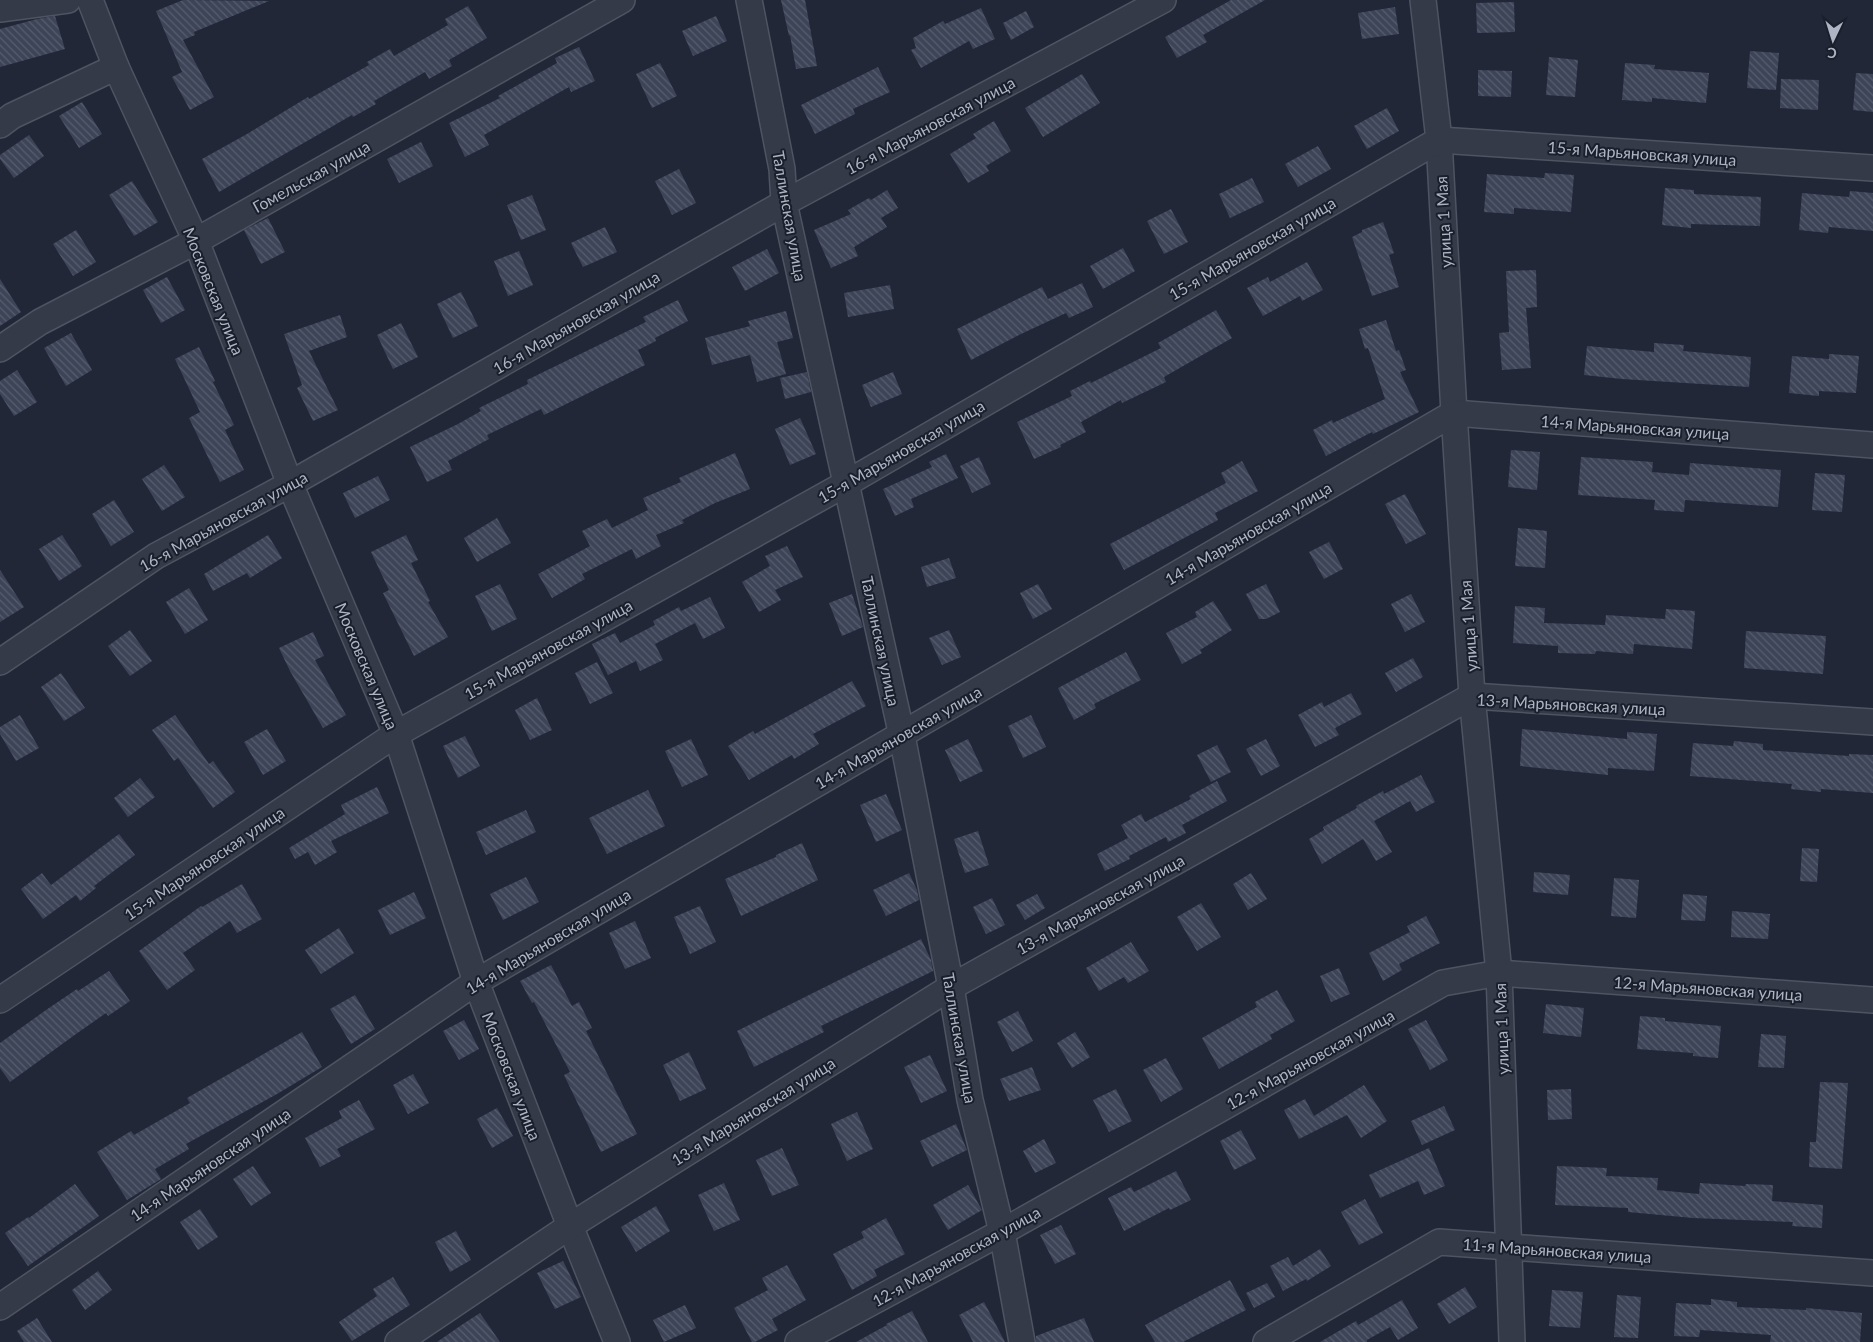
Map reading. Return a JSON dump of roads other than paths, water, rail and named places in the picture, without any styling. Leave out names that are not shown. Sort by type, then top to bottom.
[{"type":"street","points":[[0,9],[68,0]]},
{"type":"street","name":"Московская улица","points":[[90,0],[116,67],[196,241],[290,484],[396,734],[476,982],[617,1342]]},
{"type":"street","name":"Гомельская улица","points":[[0,350],[40,322],[196,241],[622,0]]},
{"type":"street","name":"Таллинская улица","points":[[749,0],[782,170],[784,203],[902,736],[951,987],[970,1100],[1002,1232],[1022,1342]]},
{"type":"street","name":"16-я Марьяновская улица","points":[[0,662],[156,556],[290,484],[784,203],[1163,0]]},
{"type":"street","name":"улица 1 Мая","points":[[1423,0],[1439,140],[1472,696],[1499,973],[1512,1342]]},
{"type":"street","points":[[0,125],[12,116],[116,67]]},
{"type":"street","name":"15-я Марьяновская улица","points":[[0,1000],[396,734],[847,483],[1439,140],[1873,168]]},
{"type":"street","name":"14-я Марьяновская улица","points":[[0,1307],[476,982],[902,736],[1454,413],[1873,445]]},
{"type":"street","name":"13-я Марьяновская улица","points":[[398,1342],[570,1226],[951,987],[1472,696],[1873,722]]},
{"type":"street","name":"12-я Марьяновская улица","points":[[798,1342],[1002,1232],[1443,983],[1499,973],[1873,1000]]},
{"type":"street","name":"11-я Марьяновская улица","points":[[1266,1342],[1439,1242],[1873,1273]]}]
